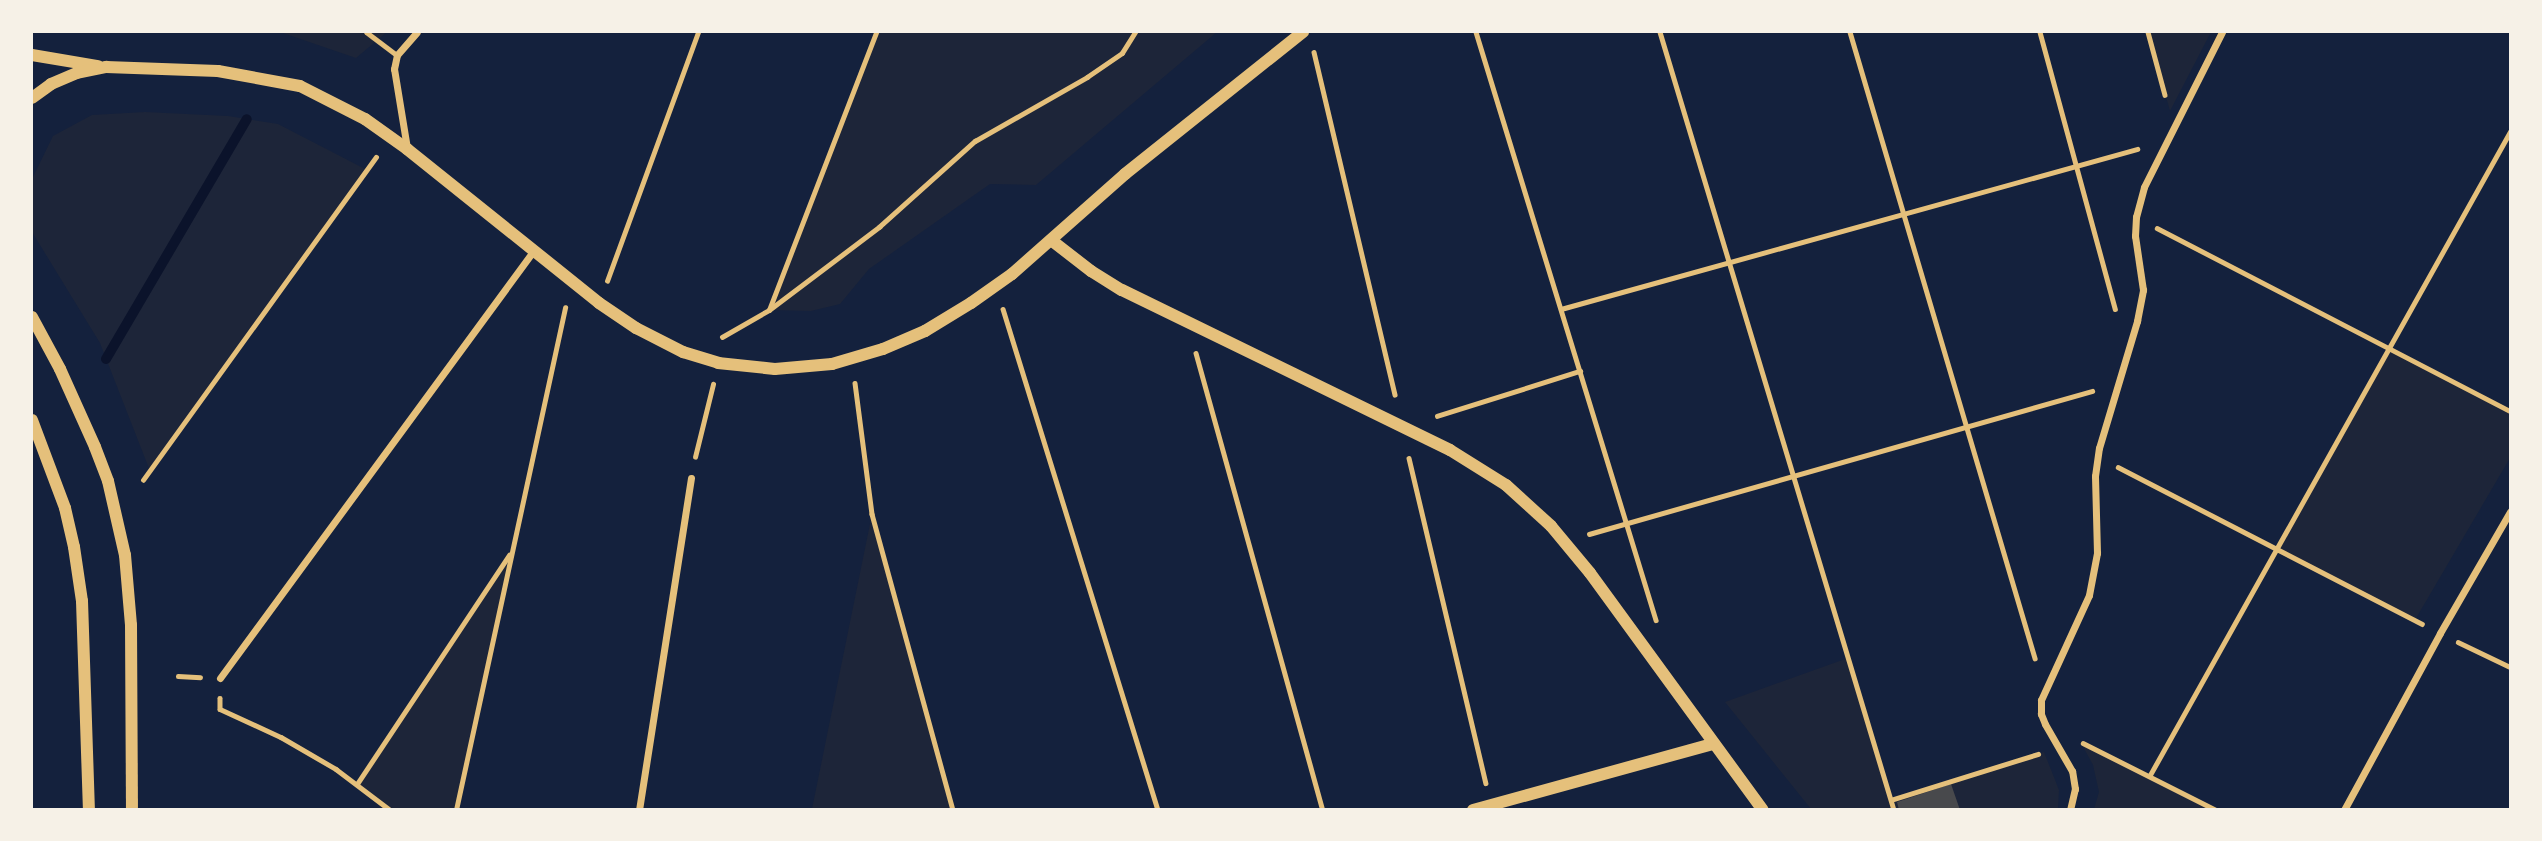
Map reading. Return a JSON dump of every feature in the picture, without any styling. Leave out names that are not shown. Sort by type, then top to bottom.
[{"type":"street","points":[[407,149],[395,80],[397,55],[417,32]]},
{"type":"street","points":[[32,55],[106,67],[219,71],[300,86],[365,119],[391,137],[599,303],[636,328],[718,363],[775,369],[832,364],[883,349],[925,331],[996,285],[1125,174],[1303,32]]},
{"type":"street","points":[[2070,810],[2075,789],[2072,771],[2040,714],[2044,689],[2073,635],[2089,595],[2097,553],[2095,476],[2098,456],[2143,290],[2134,236],[2136,217],[2144,187],[2222,32]]},
{"type":"street","points":[[32,98],[51,84],[77,73],[106,67]]},
{"type":"street","points":[[1051,240],[1091,271],[1188,325],[1450,450],[1506,485],[1565,541],[1763,810]]},
{"type":"street","points":[[220,678],[534,250]]},
{"type":"street","points":[[32,317],[91,436],[108,481],[125,555],[131,625],[132,810]]},
{"type":"street","points":[[32,420],[65,508],[82,601],[89,810]]},
{"type":"street","points":[[639,810],[691,478]]},
{"type":"street","points":[[2344,810],[2440,633],[2511,512]]},
{"type":"street","points":[[1473,810],[1712,744]]},
{"type":"lane","points":[[366,32],[397,55]]},
{"type":"path","points":[[599,303],[698,32]]},
{"type":"path","points":[[769,310],[876,32]]},
{"type":"path","points":[[693,354],[769,310],[879,227],[975,141],[1087,77],[1122,53],[1135,32]]},
{"type":"path","points":[[1476,32],[1658,624]]},
{"type":"path","points":[[1660,32],[1894,810]]},
{"type":"path","points":[[1850,32],[2044,689]]},
{"type":"path","points":[[2040,32],[2127,354]]},
{"type":"path","points":[[2148,32],[2175,128]]},
{"type":"path","points":[[2150,775],[2511,132]]},
{"type":"path","points":[[143,480],[391,137]]},
{"type":"path","points":[[1561,309],[2168,140]]},
{"type":"path","points":[[2136,217],[2511,411]]},
{"type":"path","points":[[456,810],[571,280]]},
{"type":"path","points":[[996,285],[1158,810]]},
{"type":"path","points":[[1188,325],[1323,810]]},
{"type":"path","points":[[852,358],[872,514],[953,810]]},
{"type":"path","points":[[691,478],[718,363]]},
{"type":"path","points":[[1402,427],[1580,371]]},
{"type":"path","points":[[1565,541],[2117,384]]},
{"type":"path","points":[[2098,456],[2277,550],[2511,667]]},
{"type":"path","points":[[357,784],[512,551]]},
{"type":"path","points":[[220,678],[220,709],[281,737],[357,784],[390,810]]},
{"type":"path","points":[[2045,724],[2216,810]]},
{"type":"path","points":[[1891,800],[2059,748]]},
{"type":"shaded area","points":[[280,32],[387,32],[356,58]]},
{"type":"shaded area","points":[[876,32],[1217,32],[1036,185],[990,184],[869,269],[840,304],[811,311],[769,310]]},
{"type":"shaded area","points":[[2148,32],[2211,32],[2170,111]]},
{"type":"shaded area","points":[[145,112],[228,116],[278,124],[367,170],[150,471],[100,343],[32,232],[32,179],[53,136],[92,115]]},
{"type":"shaded area","points":[[2390,347],[2510,411],[2510,458],[2415,620],[2277,550]]},
{"type":"shaded area","points":[[872,514],[953,809],[812,809]]},
{"type":"shaded area","points":[[512,551],[456,809],[390,809],[357,784]]},
{"type":"shaded area","points":[[1848,658],[1891,800],[2044,752],[2059,790],[2058,809],[1811,809],[1725,702]]},
{"type":"shaded area","points":[[2080,741],[2215,809],[2094,809],[2099,792],[2093,765]]},
{"type":"building","points":[[1951,784],[1960,810],[1899,810],[1897,802]]},
{"type":"waterway","points":[[106,359],[247,119]]}]
